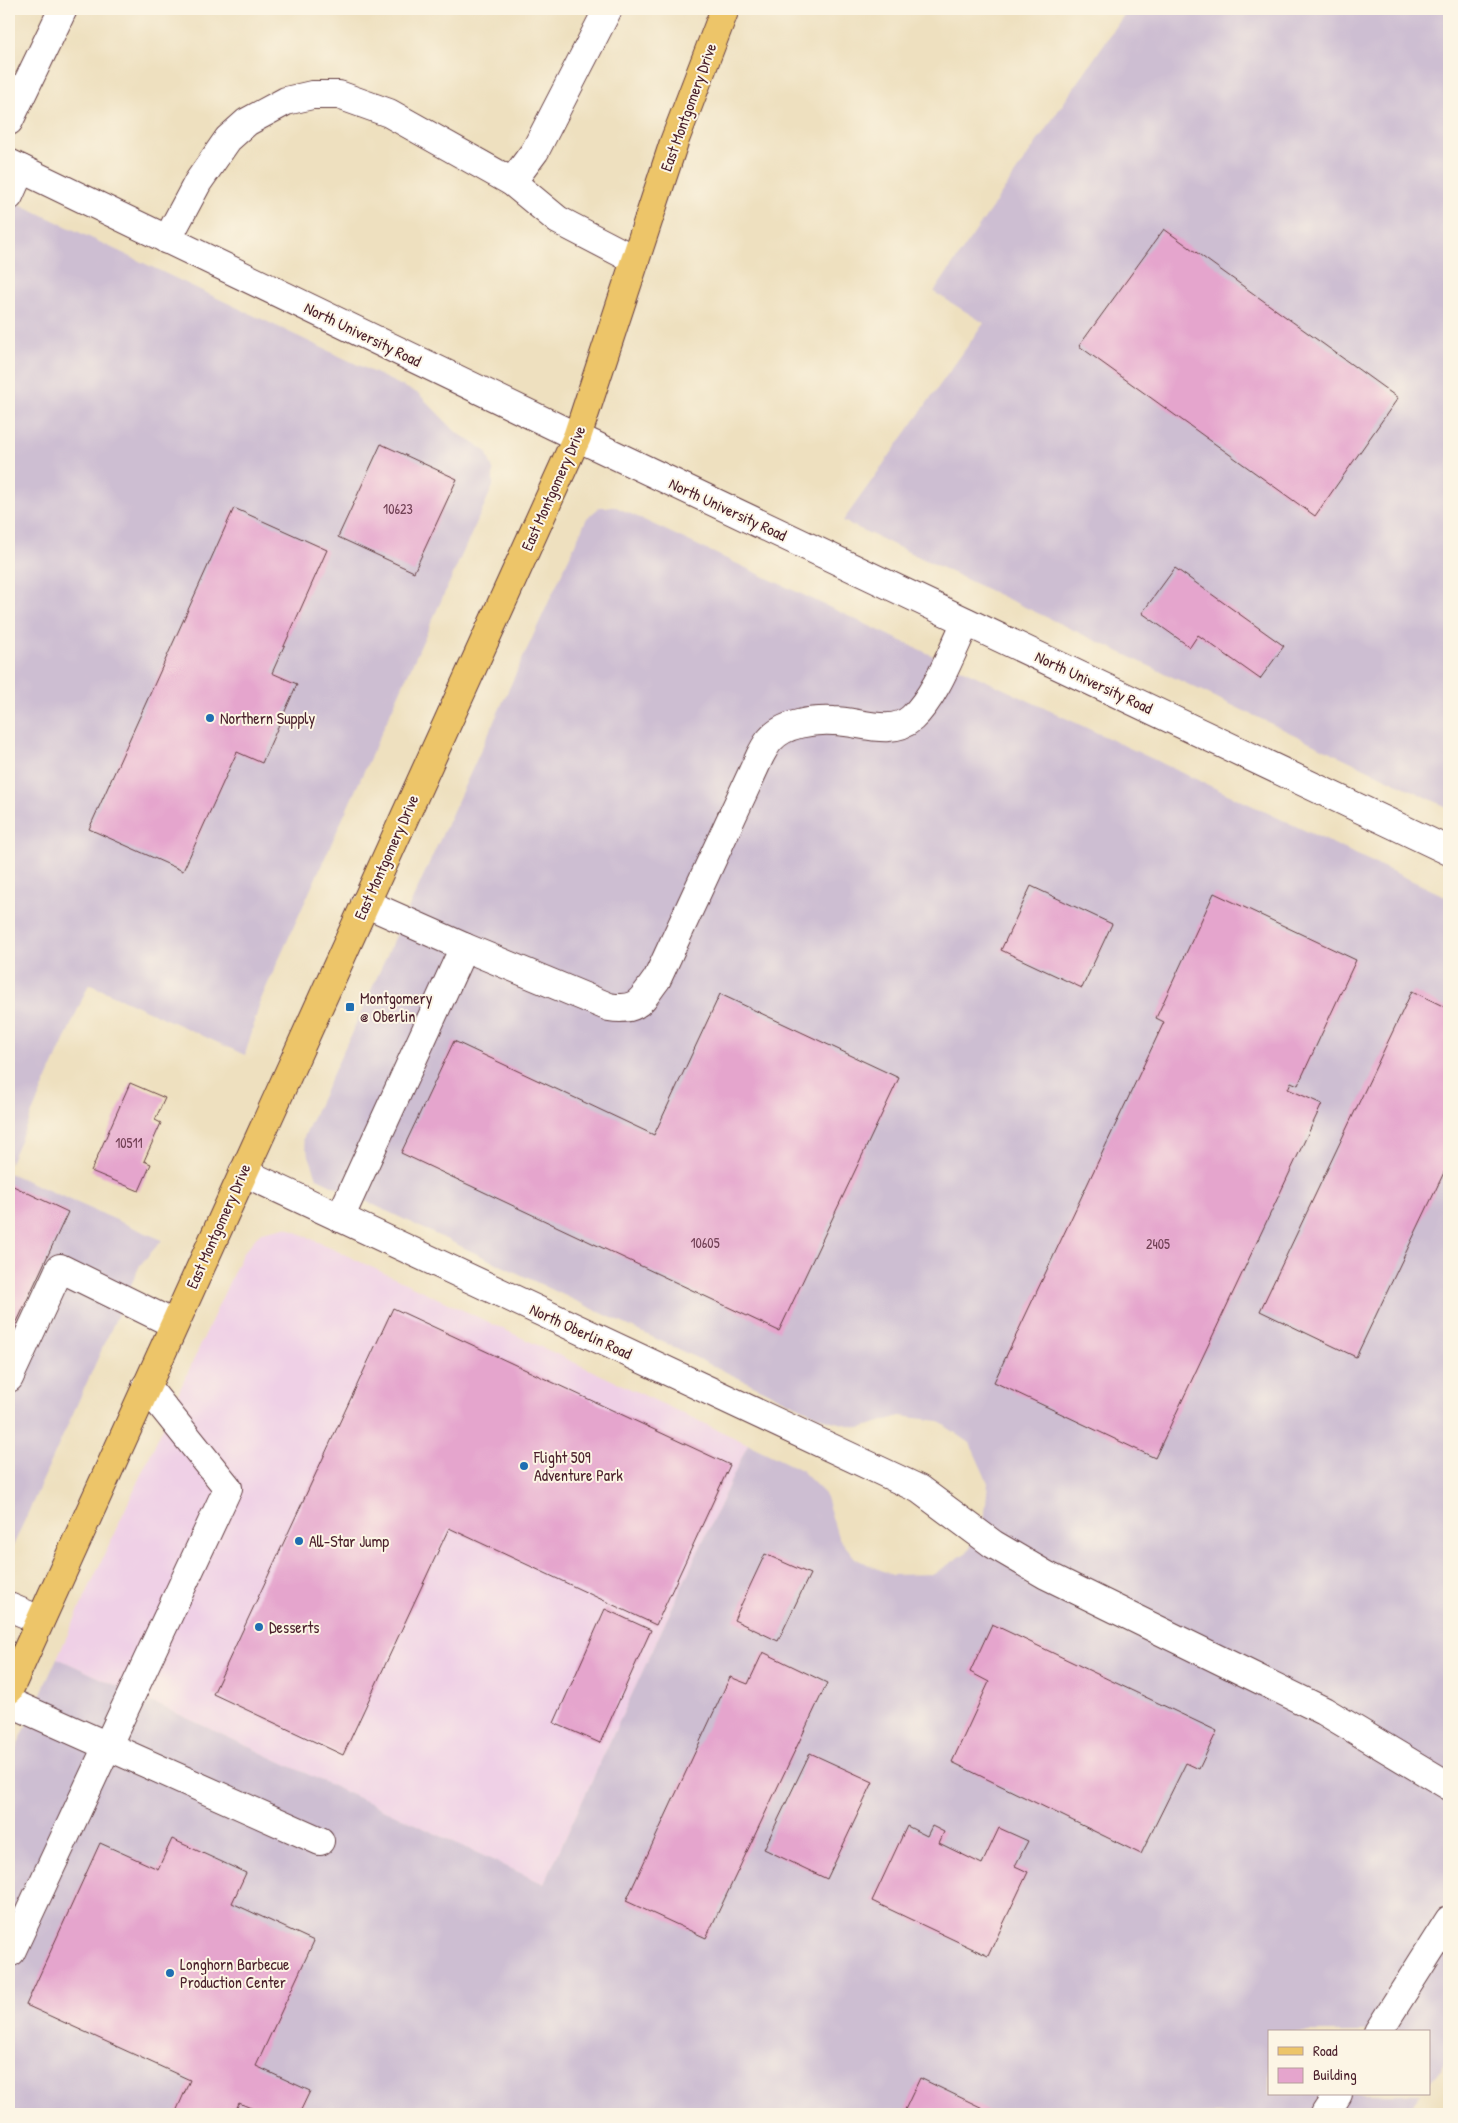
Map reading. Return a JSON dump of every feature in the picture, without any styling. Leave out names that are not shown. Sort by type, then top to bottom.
[{"type":"main road","name":"East Montgomery Drive","points":[[9,1690],[242,1172],[577,438],[674,142],[725,9]]},
{"type":"street","points":[[9,121],[63,9]]},
{"type":"street","points":[[512,182],[535,151],[564,98],[608,9]]},
{"type":"street","points":[[167,240],[198,182],[228,139],[247,122],[278,105],[312,95],[339,96],[389,113],[512,182],[558,220],[635,260]]},
{"type":"street","points":[[9,196],[15,166]]},
{"type":"street","name":"North University Road","points":[[15,166],[577,438],[1449,851]]},
{"type":"street","points":[[365,903],[464,947],[609,1007],[625,1010],[640,1002],[657,979],[760,756],[770,739],[787,728],[808,723],[835,720],[867,726],[893,727],[911,720],[926,702],[966,622]]},
{"type":"street","points":[[340,1218],[464,947]]},
{"type":"street","name":"North Oberlin Road","points":[[242,1172],[919,1489],[993,1544],[1046,1575],[1324,1711],[1449,1786]]},
{"type":"street","points":[[9,1378],[60,1268],[174,1324]]},
{"type":"street","points":[[11,1952],[228,1488],[146,1386]]},
{"type":"street","points":[[9,1607],[40,1620]]},
{"type":"street","points":[[9,1702],[320,1841]]},
{"type":"street","points":[[1379,2030],[1449,1920]]},
{"type":"street","points":[[1325,2114],[1337,2096]]},
{"type":"shaded area","points":[[1128,9],[1449,9],[1449,808],[843,521],[984,323],[934,292]]},
{"type":"shaded area","points":[[9,199],[419,394],[456,432],[486,451],[493,470],[493,486],[261,999],[245,1055],[89,984],[9,1165]]},
{"type":"shaded area","points":[[600,507],[616,507],[1449,898],[1449,2058],[1430,2082],[1430,2030],[1268,2030],[1268,2096],[1419,2096],[1405,2114],[9,2114],[9,1764],[57,1658],[544,1884],[748,1444],[801,1470],[825,1494],[838,1537],[856,1559],[892,1575],[934,1574],[967,1552],[984,1523],[988,1483],[970,1443],[938,1421],[900,1416],[861,1428],[827,1420],[317,1178],[303,1139],[587,518]]},
{"type":"shaded area","points":[[9,1173],[162,1240],[140,1265],[9,1555]]},
{"type":"shaded area","points":[[286,1227],[748,1444],[544,1884],[57,1658],[242,1254],[261,1232]]},
{"type":"building","points":[[1164,229],[1398,398],[1315,516],[1079,346]]},
{"type":"building","points":[[381,444],[457,479],[414,572],[338,537]]},
{"type":"building","name":"Northern Supply","points":[[234,508],[327,550],[272,673],[297,684],[262,763],[237,752],[183,871],[89,829]]},
{"type":"building","points":[[1175,568],[1284,646],[1260,679],[1198,635],[1190,647],[1142,613]]},
{"type":"building","points":[[1031,886],[1112,924],[1082,988],[1001,950]]},
{"type":"building","points":[[1214,893],[1356,960],[1298,1085],[1291,1082],[1288,1089],[1322,1104],[1155,1458],[994,1382],[1164,1022],[1156,1018]]},
{"type":"building","points":[[1412,991],[1449,1009],[1449,1162],[1356,1357],[1260,1311]]},
{"type":"building","points":[[720,994],[899,1078],[779,1331],[401,1153],[454,1041],[654,1135]]},
{"type":"building","points":[[130,1083],[165,1098],[155,1120],[161,1123],[144,1161],[151,1164],[139,1191],[91,1171]]},
{"type":"building","points":[[9,1184],[68,1212],[9,1339]]},
{"type":"building","name":"Flight 509 Adventure Park","points":[[393,1308],[730,1465],[656,1625],[449,1528],[343,1755],[213,1694]]},
{"type":"building","points":[[765,1554],[810,1574],[778,1641],[734,1620]]},
{"type":"building","points":[[605,1609],[651,1630],[600,1743],[554,1723]]},
{"type":"building","points":[[992,1624],[1217,1731],[1199,1769],[1186,1763],[1141,1854],[952,1762],[989,1682],[970,1672]]},
{"type":"building","points":[[763,1652],[827,1683],[706,1938],[626,1901],[730,1677],[748,1684]]},
{"type":"building","points":[[810,1753],[873,1782],[827,1879],[764,1849]]},
{"type":"building","points":[[907,1826],[927,1836],[932,1826],[944,1832],[939,1843],[982,1864],[999,1828],[1028,1841],[1015,1866],[1028,1872],[988,1956],[872,1901]]},
{"type":"building","name":"Longhorn Barbecue Production Center","points":[[172,1839],[246,1873],[232,1903],[314,1941],[256,2066],[310,2091],[299,2114],[265,2114],[239,2103],[234,2114],[175,2114],[190,2080],[26,2005],[100,1843],[158,1869]]},
{"type":"building","points":[[920,2078],[995,2114],[903,2114]]},
{"type":"place","name":"Northern Supply","points":[[210,718]]},
{"type":"place","name":"Montgomery @ Oberlin","points":[[350,1007]]},
{"type":"place","name":"Flight 509 Adventure Park","points":[[524,1466]]},
{"type":"place","name":"All-Star Jump","points":[[299,1541]]},
{"type":"place","name":"Desserts","points":[[259,1627]]},
{"type":"place","name":"Longhorn Barbecue Production Center","points":[[170,1973]]}]
